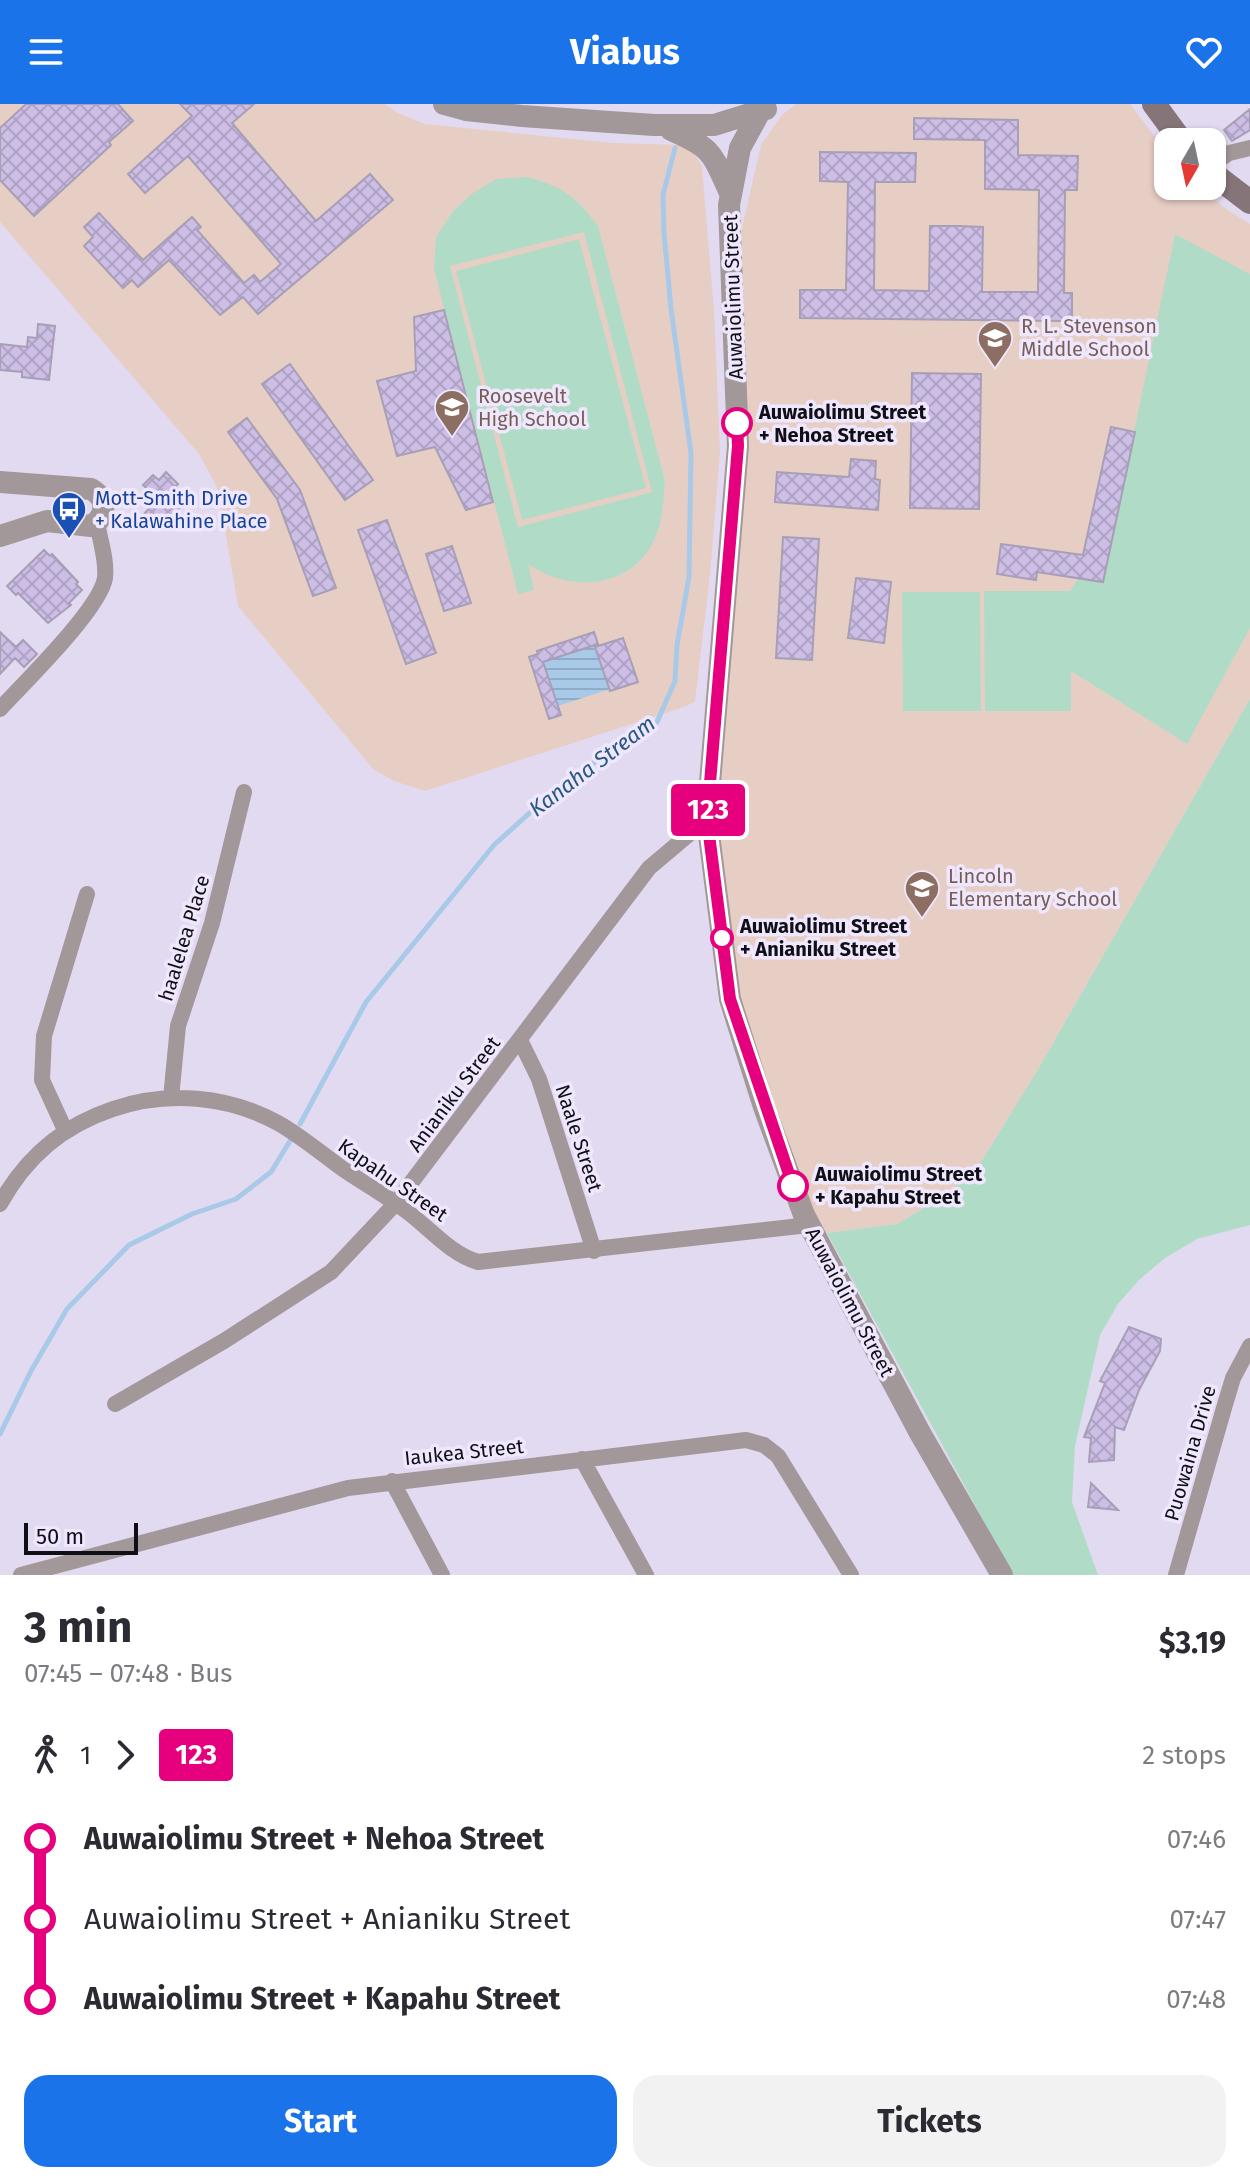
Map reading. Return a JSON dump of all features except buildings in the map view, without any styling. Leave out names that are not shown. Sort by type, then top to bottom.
[{"type":"main road","points":[[1154,104],[1172,128]]},
{"type":"main road","points":[[1226,184],[1250,202]]},
{"type":"street","points":[[451,105],[508,115],[654,125],[714,125],[766,107]]},
{"type":"street","name":"Auwaiolimu Street","points":[[766,107],[740,148],[730,193],[738,446],[707,819],[730,999],[764,1107],[809,1225],[920,1433],[1002,1575]]},
{"type":"street","points":[[654,125],[701,143],[713,158],[730,193]]},
{"type":"street","points":[[1226,155],[1250,148]]},
{"type":"street","points":[[0,482],[91,489],[103,501],[104,514],[97,523],[86,526],[47,521],[0,536]]},
{"type":"street","points":[[0,709],[46,660],[99,595],[105,568],[97,523]]},
{"type":"street","name":"haalelea Place","points":[[171,1098],[178,1026],[212,923],[244,792]]},
{"type":"street","name":"Anianiku Street","points":[[115,1404],[224,1341],[331,1272],[395,1204],[649,868],[707,819]]},
{"type":"street","points":[[65,1130],[42,1080],[44,1036],[87,894]]},
{"type":"street","name":"Naale Street","points":[[520,1040],[539,1079],[594,1251]]},
{"type":"street","name":"Kapahu Street","points":[[0,1204],[25,1167],[65,1130],[120,1106],[171,1098],[241,1107],[276,1122],[474,1261],[594,1251],[809,1225]]},
{"type":"street","name":"Puowaina Drive","points":[[1176,1575],[1233,1378],[1250,1346]]},
{"type":"street","name":"Iaukea Street","points":[[21,1575],[348,1488],[746,1440],[764,1445],[783,1463],[851,1575]]},
{"type":"street","points":[[582,1459],[646,1575]]},
{"type":"street","points":[[392,1481],[442,1575]]},
{"type":"shaded area","name":"Roosevelt High School","points":[[0,104],[385,104],[425,124],[613,143],[683,145],[695,153],[702,167],[714,310],[720,453],[695,701],[425,791],[394,781],[373,769],[238,606],[218,489],[199,454],[0,222]]},
{"type":"shaded area","name":"R. L. Stevenson Middle School","points":[[796,104],[1130,104],[1154,136],[1154,200],[1215,200],[1250,224],[1250,699],[1037,1071],[976,1170],[942,1197],[897,1224],[827,1233],[809,1225],[730,999],[707,819],[726,684],[736,254],[761,145],[782,115]]},
{"type":"green space","points":[[527,177],[560,189],[575,200],[598,226],[665,481],[659,528],[642,558],[629,570],[596,582],[579,582],[544,573],[528,564],[534,590],[518,594],[434,269],[436,237],[453,211],[473,193],[496,179]],"holes":[[[584,232],[652,492],[518,527],[450,266]]]},
{"type":"green space","points":[[1175,234],[1250,274],[1250,628],[1187,744],[1071,671],[1071,711],[985,711],[984,591],[1070,591],[1079,577],[1103,582]]},
{"type":"green space","points":[[579,239],[646,488],[522,520],[456,271]]},
{"type":"green space","points":[[902,592],[980,592],[981,711],[903,711]]},
{"type":"green space","points":[[1250,699],[1250,1225],[1197,1239],[1165,1258],[1139,1280],[1118,1304],[1100,1335],[1075,1446],[1072,1502],[1098,1575],[1013,1575],[827,1233],[897,1224],[942,1197],[976,1170],[1037,1071]]},
{"type":"water","points":[[595,645],[610,689],[558,706],[543,662]]},
{"type":"waterway","name":"Kanaha Stream","points":[[300,1124],[366,1002],[494,845],[564,782],[657,722],[675,681],[677,645],[689,577],[691,453],[664,233],[663,195],[675,148]]},
{"type":"waterway","name":"Kanaha Stream","points":[[0,1434],[31,1371],[67,1309],[129,1245],[192,1214],[236,1199],[271,1172],[290,1141]]},
{"type":"bus line","name":"123","points":[[737,423],[738,446],[707,819],[730,999],[793,1186]]},
{"type":"place","name":"R. L. Stevenson Middle School","points":[[995,369]]},
{"type":"place","name":"Auwaiolimu Street + Nehoa Street","points":[[737,423]]},
{"type":"place","name":"Roosevelt High School","points":[[452,438]]},
{"type":"place","name":"Mott-Smith Drive + Kalawahine Place","points":[[69,540]]},
{"type":"place","name":"Lincoln Elementary School","points":[[922,919]]},
{"type":"place","name":"Auwaiolimu Street + Anianiku Street","points":[[722,938]]},
{"type":"place","name":"Auwaiolimu Street + Kapahu Street","points":[[793,1186]]}]
